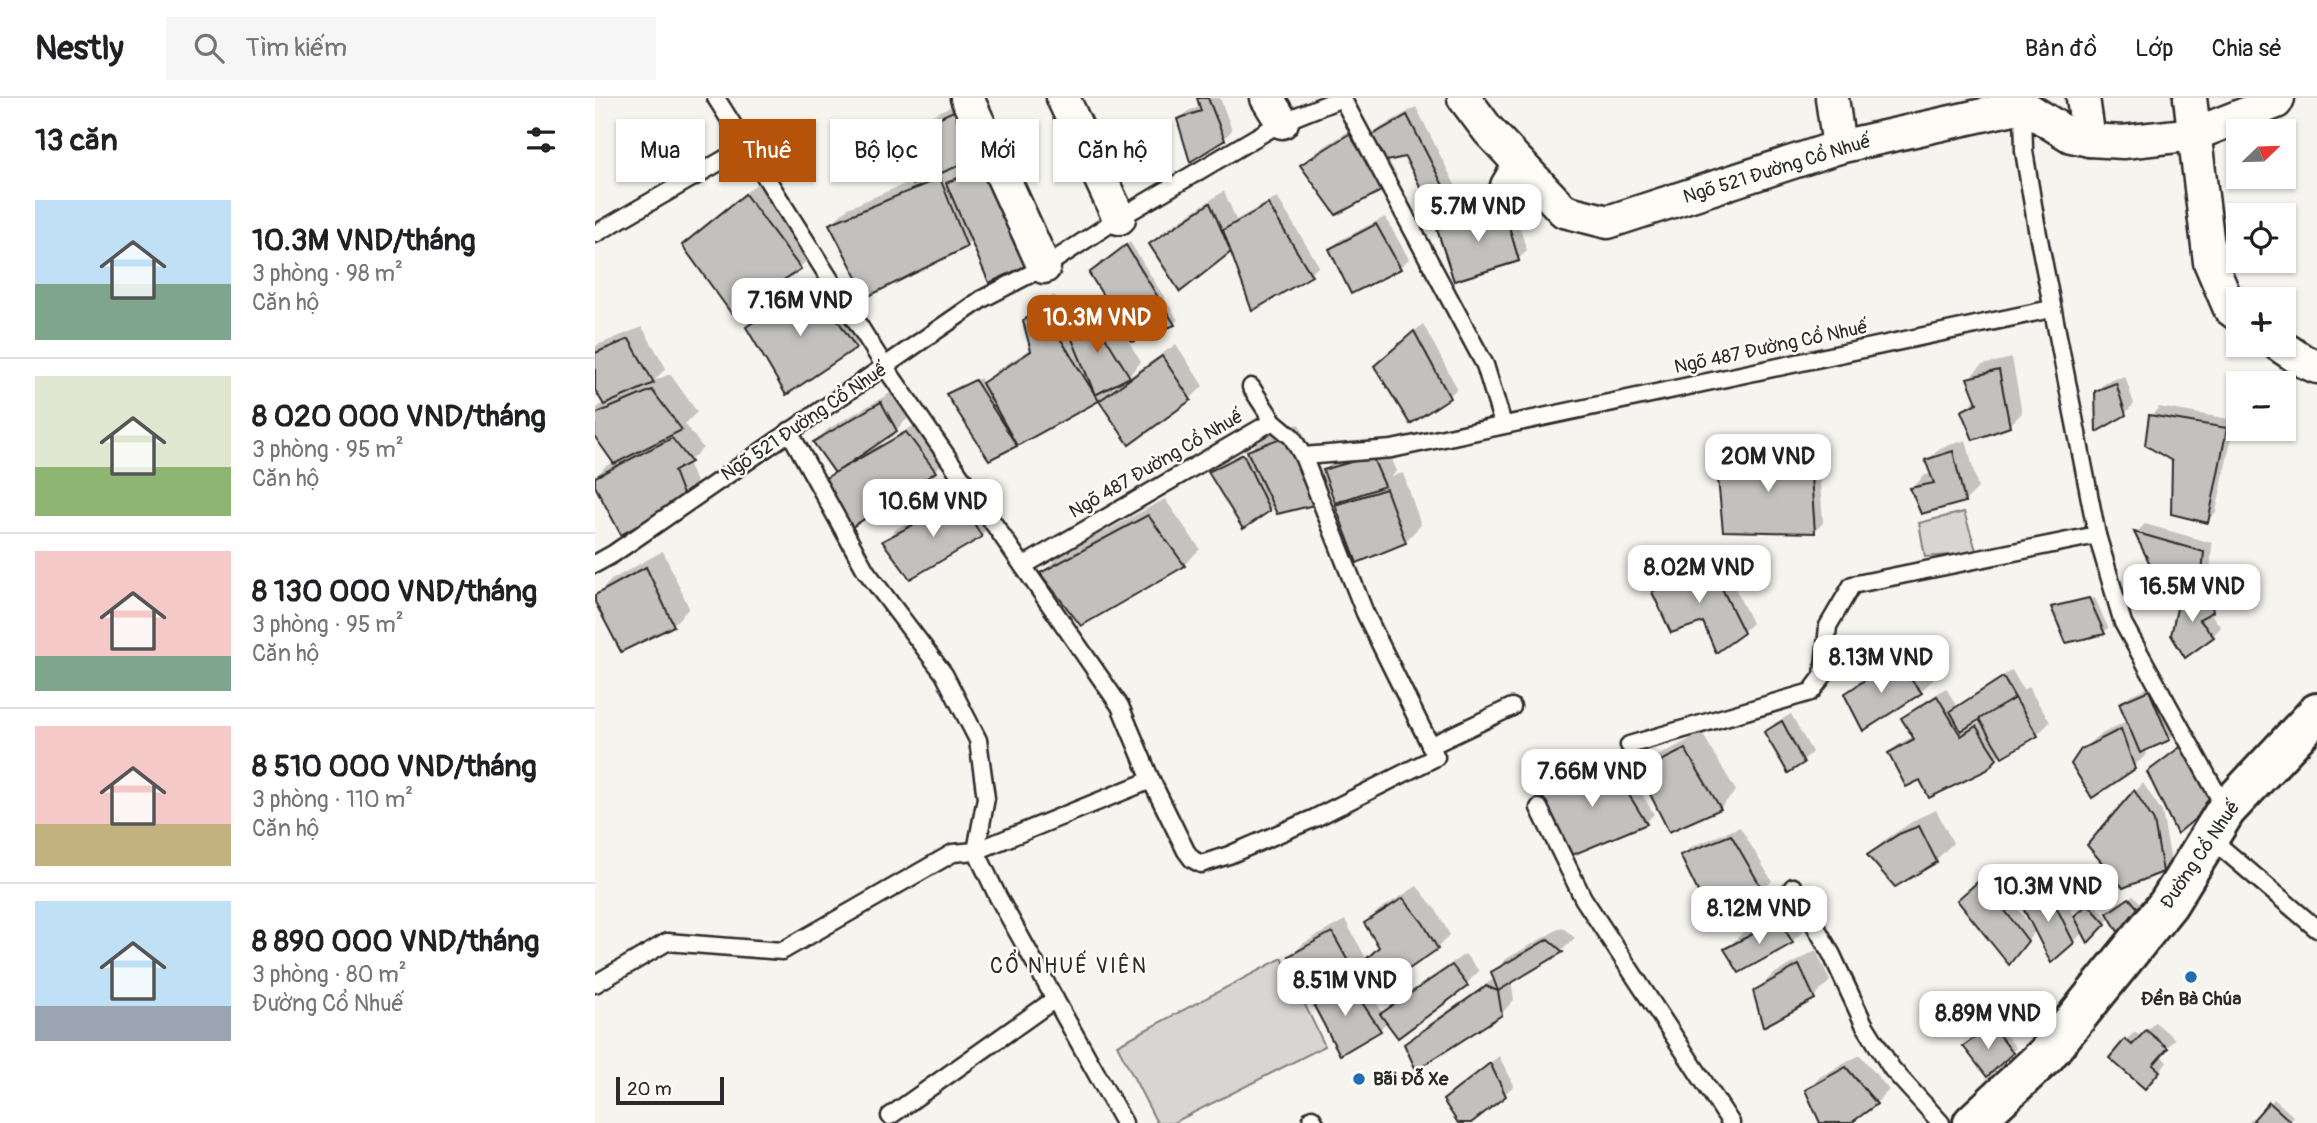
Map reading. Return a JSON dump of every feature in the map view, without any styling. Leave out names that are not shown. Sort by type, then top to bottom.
[{"type":"main road","name":"Đường Cổ Nhuế","points":[[1973,1123],[2046,1055],[2168,904],[2217,824],[2317,713]]},
{"type":"street","points":[[967,98],[1044,267]]},
{"type":"street","points":[[1063,98],[1119,218]]},
{"type":"street","name":"Ngõ 521 Đường Cổ Nhuế","points":[[1464,98],[1488,130],[1564,211],[1608,222],[1839,147],[2022,102]]},
{"type":"street","points":[[1832,98],[1839,147]]},
{"type":"street","points":[[2083,98],[2089,140]]},
{"type":"street","points":[[2190,98],[2210,262],[2226,300]]},
{"type":"street","points":[[2022,102],[2071,136],[2123,142],[2195,134],[2276,102],[2278,98]]},
{"type":"street","points":[[1503,206],[1507,187],[1520,164]]},
{"type":"street","points":[[2296,356],[2317,367]]},
{"type":"lane","points":[[716,98],[730,119]]},
{"type":"lane","points":[[1342,98],[1485,365],[1503,424]]},
{"type":"lane","name":"Ngõ 521 Đường Cổ Nhuế","points":[[596,561],[982,299],[1044,267],[1274,110],[1342,98]]},
{"type":"lane","points":[[2022,102],[2024,151],[2051,309],[2097,535],[2123,623],[2217,824],[2317,929]]},
{"type":"lane","points":[[595,234],[719,162]]},
{"type":"lane","points":[[769,182],[885,367],[1120,706],[1151,780],[1186,851],[1192,859],[1201,864],[1229,855],[1315,818],[1436,757],[1365,613],[1303,456]]},
{"type":"lane","name":"Ngõ 487 Đường Cổ Nhuế","points":[[1023,566],[1273,421],[1292,437],[1303,456],[1392,449],[2051,309]]},
{"type":"lane","points":[[1251,387],[1273,421]]},
{"type":"lane","points":[[789,431],[866,571],[944,674],[978,740],[986,798],[976,851],[998,897],[1124,1123]]},
{"type":"lane","points":[[1629,745],[1811,692],[1822,676],[1828,626],[1852,585],[2097,535]]},
{"type":"lane","points":[[1430,746],[1512,707]]},
{"type":"lane","points":[[595,984],[667,942],[782,951],[953,853],[976,851],[1151,780]]},
{"type":"lane","points":[[1539,808],[1583,898],[1731,1123]]},
{"type":"lane","points":[[1794,887],[1832,955],[1864,1024],[1892,1069],[1941,1123]]},
{"type":"lane","points":[[890,1116],[1055,999]]},
{"type":"shaded area","points":[[1964,512],[1977,553],[1925,557],[1919,523]]},
{"type":"shaded area","points":[[1282,958],[1325,1046],[1173,1123],[1157,1123],[1117,1045]]},
{"type":"building","points":[[1197,98],[1208,98],[1225,140],[1190,162],[1177,119],[1201,111]]},
{"type":"building","points":[[958,109],[964,119],[956,119],[956,167],[942,173],[942,119],[936,119]]},
{"type":"building","points":[[1407,115],[1452,203],[1437,219],[1405,157],[1382,162],[1369,137]]},
{"type":"building","points":[[1349,134],[1385,189],[1336,215],[1300,165]]},
{"type":"building","points":[[956,179],[956,182],[999,182],[1034,262],[989,283],[946,183]]},
{"type":"building","points":[[930,182],[942,182],[967,247],[867,297],[829,224]]},
{"type":"building","points":[[745,194],[801,269],[731,313],[682,245]]},
{"type":"building","points":[[1210,203],[1231,252],[1180,292],[1149,244]]},
{"type":"building","points":[[1268,204],[1312,276],[1252,311],[1223,230]]},
{"type":"building","points":[[1503,206],[1519,261],[1454,281],[1437,229]]},
{"type":"building","points":[[1503,206],[1519,261],[1454,281],[1437,229]]},
{"type":"building","points":[[1376,224],[1401,269],[1351,294],[1329,249]]},
{"type":"building","points":[[1126,245],[1175,325],[1132,342],[1089,273]]},
{"type":"building","points":[[813,282],[856,348],[786,395],[746,327]]},
{"type":"building","points":[[1040,306],[1099,401],[1017,446],[982,383],[1031,351],[1023,321]]},
{"type":"building","points":[[1091,314],[1130,377],[1095,395],[1067,327]]},
{"type":"building","points":[[1414,331],[1450,398],[1410,424],[1374,366]]},
{"type":"building","points":[[629,339],[654,383],[604,405],[595,390],[595,353]]},
{"type":"building","points":[[1162,356],[1191,400],[1129,445],[1099,401]]},
{"type":"building","points":[[1999,370],[2010,427],[1973,440],[1961,411],[1977,403],[1967,378]]},
{"type":"building","points":[[975,380],[1017,446],[989,460],[946,394]]},
{"type":"building","points":[[2116,383],[2126,415],[2096,432],[2095,391]]},
{"type":"building","points":[[652,390],[682,430],[614,464],[595,437],[595,414]]},
{"type":"building","points":[[881,402],[897,431],[835,473],[813,442]]},
{"type":"building","points":[[2149,415],[2226,428],[2208,523],[2171,514],[2172,461],[2145,445]]},
{"type":"building","points":[[906,432],[936,472],[852,527],[822,480]]},
{"type":"building","points":[[1286,436],[1318,504],[1277,514],[1247,451]]},
{"type":"building","points":[[672,438],[691,462],[674,471],[685,500],[621,535],[595,486],[595,477]]},
{"type":"building","points":[[1809,447],[1815,533],[1723,531],[1717,468]]},
{"type":"building","points":[[1953,451],[1965,502],[1921,514],[1910,488],[1934,483],[1925,460]]},
{"type":"building","points":[[1243,454],[1270,511],[1243,529],[1208,472]]},
{"type":"building","points":[[1372,456],[1385,486],[1335,503],[1323,470]]},
{"type":"building","points":[[1386,489],[1406,543],[1357,563],[1335,505]]},
{"type":"building","points":[[960,500],[982,537],[910,579],[882,541]]},
{"type":"building","points":[[1148,515],[1185,566],[1081,626],[1040,573]]},
{"type":"building","points":[[2134,532],[2204,552],[2201,585],[2172,586],[2153,570]]},
{"type":"building","points":[[1706,556],[1744,633],[1716,653],[1703,622],[1671,633],[1652,592]]},
{"type":"building","points":[[646,567],[674,626],[621,652],[595,602],[595,595]]},
{"type":"building","points":[[2209,591],[2213,612],[2199,619],[2214,637],[2185,658],[2171,635],[2178,604]]},
{"type":"building","points":[[2089,598],[2105,634],[2066,643],[2051,607]]},
{"type":"building","points":[[1895,660],[1922,693],[1863,731],[1844,694]]},
{"type":"building","points":[[2003,677],[2015,698],[1961,731],[1950,711]]},
{"type":"building","points":[[2149,690],[2170,740],[2140,753],[2119,703]]},
{"type":"building","points":[[1937,696],[1961,736],[1976,726],[1997,759],[1987,770],[1929,798],[1920,780],[1906,787],[1888,753],[1914,739],[1901,718]]},
{"type":"building","points":[[2015,698],[2038,736],[2002,757],[1979,719]]},
{"type":"building","points":[[1782,721],[1804,763],[1788,773],[1764,732]]},
{"type":"building","points":[[2121,729],[2135,769],[2092,798],[2071,764],[2081,749]]},
{"type":"building","points":[[2184,744],[2213,804],[2177,834],[2147,772]]},
{"type":"building","points":[[1685,749],[1721,809],[1669,832],[1639,772]]},
{"type":"building","points":[[1608,761],[1647,824],[1570,856],[1541,793]]},
{"type":"building","points":[[2134,790],[2154,821],[2163,872],[2123,888],[2087,845]]},
{"type":"building","points":[[1919,826],[1937,862],[1895,887],[1867,855],[1899,834]]},
{"type":"building","points":[[1731,835],[1764,892],[1708,912],[1680,855]]},
{"type":"building","points":[[1981,879],[2028,941],[2009,965],[1957,900]]},
{"type":"building","points":[[2047,888],[2074,943],[2051,963],[2021,904]]},
{"type":"building","points":[[1403,898],[1423,923],[1438,949],[1383,987],[1363,962],[1379,947],[1364,923]]},
{"type":"building","points":[[2129,898],[2145,916],[2120,935],[2107,913]]},
{"type":"building","points":[[2088,904],[2106,924],[2088,943],[2074,916]]},
{"type":"building","points":[[1779,920],[1793,943],[1739,973],[1724,949]]},
{"type":"building","points":[[1332,932],[1354,972],[1308,995],[1289,956]]},
{"type":"building","points":[[1548,939],[1563,952],[1498,991],[1491,972]]},
{"type":"building","points":[[1452,965],[1468,986],[1398,1038],[1380,1014]]},
{"type":"building","points":[[1799,965],[1815,999],[1763,1027],[1753,991]]},
{"type":"building","points":[[1347,980],[1381,1031],[1340,1055],[1312,1002]]},
{"type":"building","points":[[1486,986],[1498,991],[1502,1015],[1416,1070],[1404,1044]]},
{"type":"building","points":[[1992,1026],[2013,1053],[1987,1077],[1963,1046]]},
{"type":"building","points":[[2146,1030],[2168,1048],[2153,1065],[2160,1071],[2145,1089],[2109,1058],[2125,1039],[2132,1045]]},
{"type":"building","points":[[1490,1063],[1506,1096],[1471,1123],[1458,1123],[1443,1100]]},
{"type":"building","points":[[1846,1067],[1877,1104],[1851,1123],[1820,1123],[1805,1090]]},
{"type":"building","points":[[2269,1102],[2290,1121],[2288,1123],[2257,1123],[2253,1120]]},
{"type":"place","name":"Đền Bà Chúa","points":[[2191,977]]},
{"type":"place","name":"Bãi Đỗ Xe","points":[[1359,1079]]},
{"type":"district","name":"CỔ NHUẾ VIÊN","points":[[1069,966]]}]
